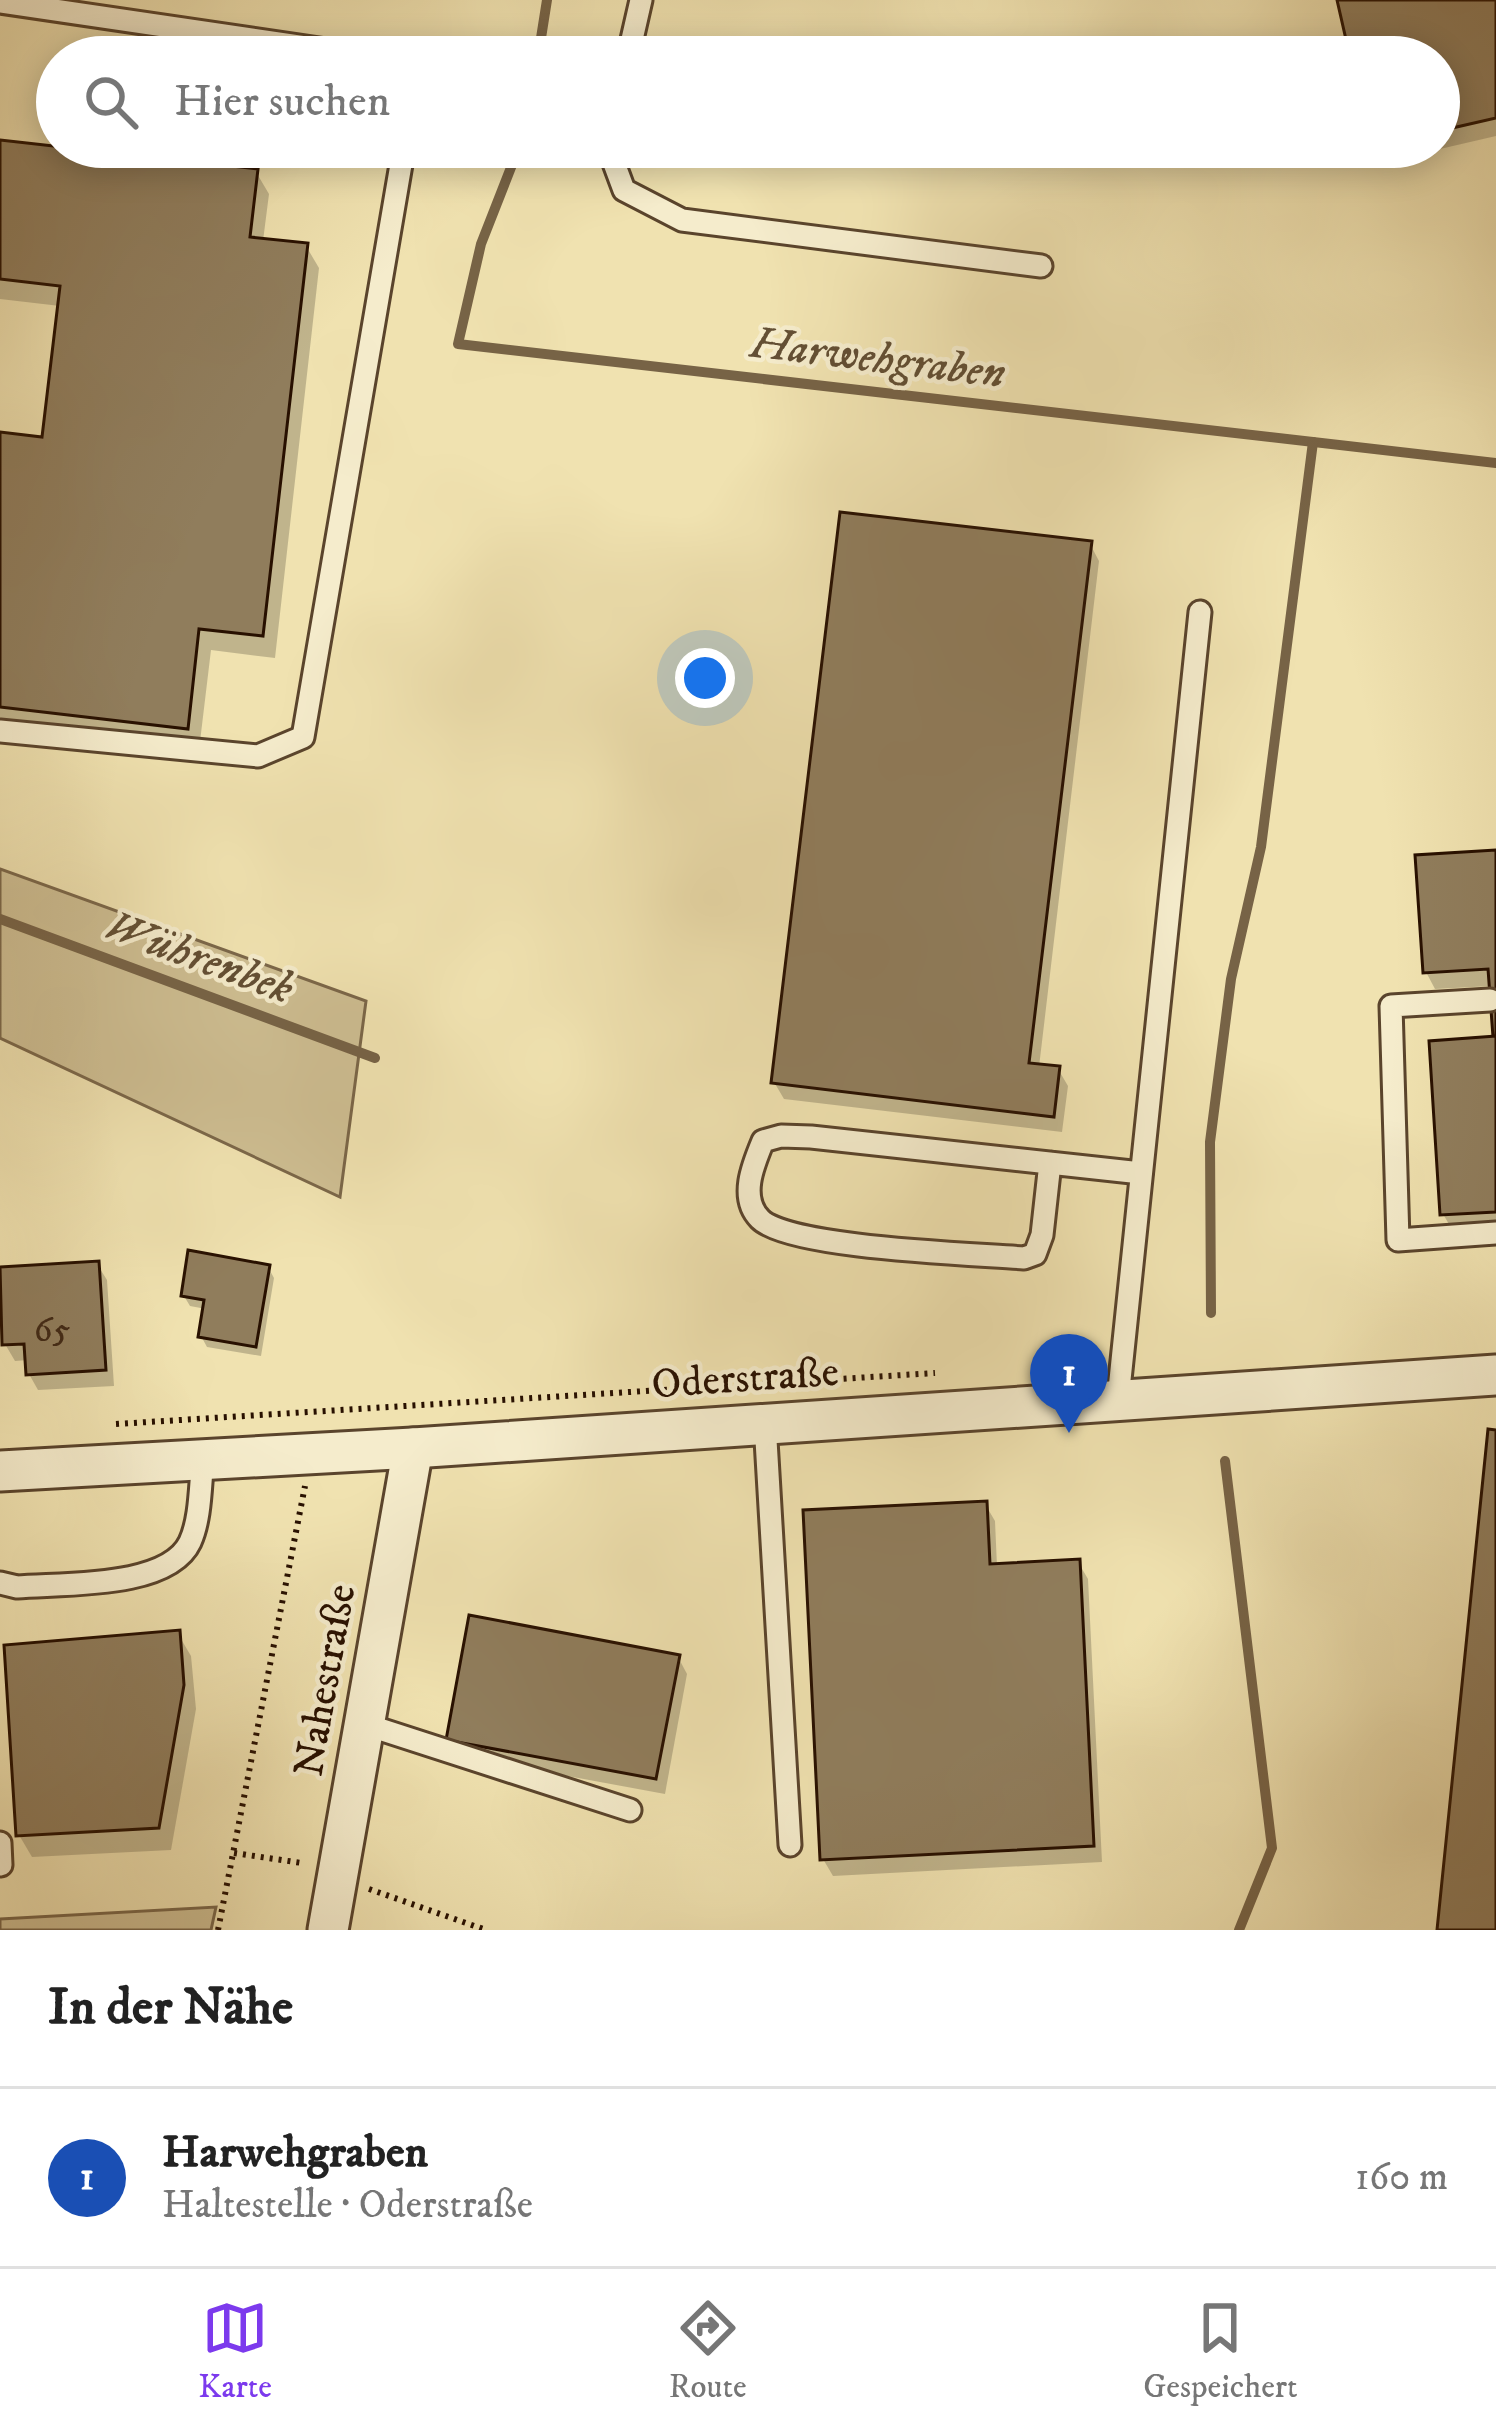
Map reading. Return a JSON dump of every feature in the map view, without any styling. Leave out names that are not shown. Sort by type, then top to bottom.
[{"type":"street","name":"Oderstraße","points":[[0,1471],[1496,1375]]},
{"type":"street","name":"Nahestraße","points":[[328,1930],[413,1448]]},
{"type":"lane","points":[[633,36],[641,0]]},
{"type":"lane","points":[[0,2],[231,36]]},
{"type":"lane","points":[[0,730],[258,756],[303,737],[400,168]]},
{"type":"lane","points":[[616,168],[624,190],[682,220],[1042,266]]},
{"type":"lane","points":[[1118,1399],[1200,612]]},
{"type":"lane","points":[[1490,1000],[1390,1006],[1398,1240],[1496,1234]]},
{"type":"lane","points":[[1050,1163],[1042,1235],[1035,1254],[1024,1258],[774,1231],[756,1216],[748,1192],[763,1142],[781,1136],[1050,1163],[1141,1173]]},
{"type":"lane","points":[[765,1423],[790,1845]]},
{"type":"lane","points":[[0,1582],[17,1587],[136,1577],[169,1565],[190,1543],[203,1459]]},
{"type":"lane","points":[[364,1724],[630,1810]]},
{"type":"lane","points":[[0,1843],[2,1865]]},
{"type":"path","points":[[95,1426],[953,1371]]},
{"type":"path","points":[[218,1930],[306,1484],[324,1452],[332,1410]]},
{"type":"path","points":[[234,1853],[338,1869],[369,1889],[486,1930]]},
{"type":"shaded area","points":[[0,869],[366,1001],[340,1197],[0,1038]]},
{"type":"shaded area","points":[[216,1907],[211,1930],[0,1930],[0,1919]]},
{"type":"building","points":[[1337,0],[1496,0],[1496,118],[1460,126],[1460,36],[1345,36]]},
{"type":"building","points":[[0,140],[36,144],[36,168],[258,169],[250,237],[308,243],[263,636],[199,629],[188,729],[0,707],[0,432],[42,437],[60,286],[0,279]]},
{"type":"building","points":[[840,512],[1092,541],[1029,1063],[1060,1066],[1054,1117],[771,1083]]},
{"type":"building","points":[[1496,850],[1493,1037],[1488,969],[1423,973],[1415,855]]},
{"type":"building","points":[[1496,1036],[1496,1212],[1440,1215],[1429,1041]]},
{"type":"building","points":[[188,1250],[270,1265],[256,1347],[198,1337],[204,1300],[181,1296]]},
{"type":"building","points":[[99,1261],[106,1370],[26,1375],[24,1344],[2,1345],[0,1267]]},
{"type":"building","points":[[1488,1429],[1496,1430],[1496,1930],[1437,1930]]},
{"type":"building","points":[[987,1501],[990,1564],[1080,1559],[1094,1846],[820,1860],[803,1510]]},
{"type":"building","points":[[469,1615],[680,1655],[656,1779],[446,1740]]},
{"type":"building","points":[[180,1630],[184,1685],[159,1828],[16,1836],[4,1645]]},
{"type":"waterway","name":"Harwehgraben","points":[[541,36],[547,0]]},
{"type":"waterway","name":"Harwehgraben","points":[[511,168],[481,244],[458,344],[1496,463]]},
{"type":"waterway","points":[[1211,1313],[1210,1142],[1231,979],[1261,847],[1313,442]]},
{"type":"waterway","name":"Wührenbek","points":[[0,919],[375,1058]]},
{"type":"waterway","points":[[1225,1461],[1272,1848],[1239,1930]]},
{"type":"place","name":"Harwehgraben","points":[[1069,1433]]}]
